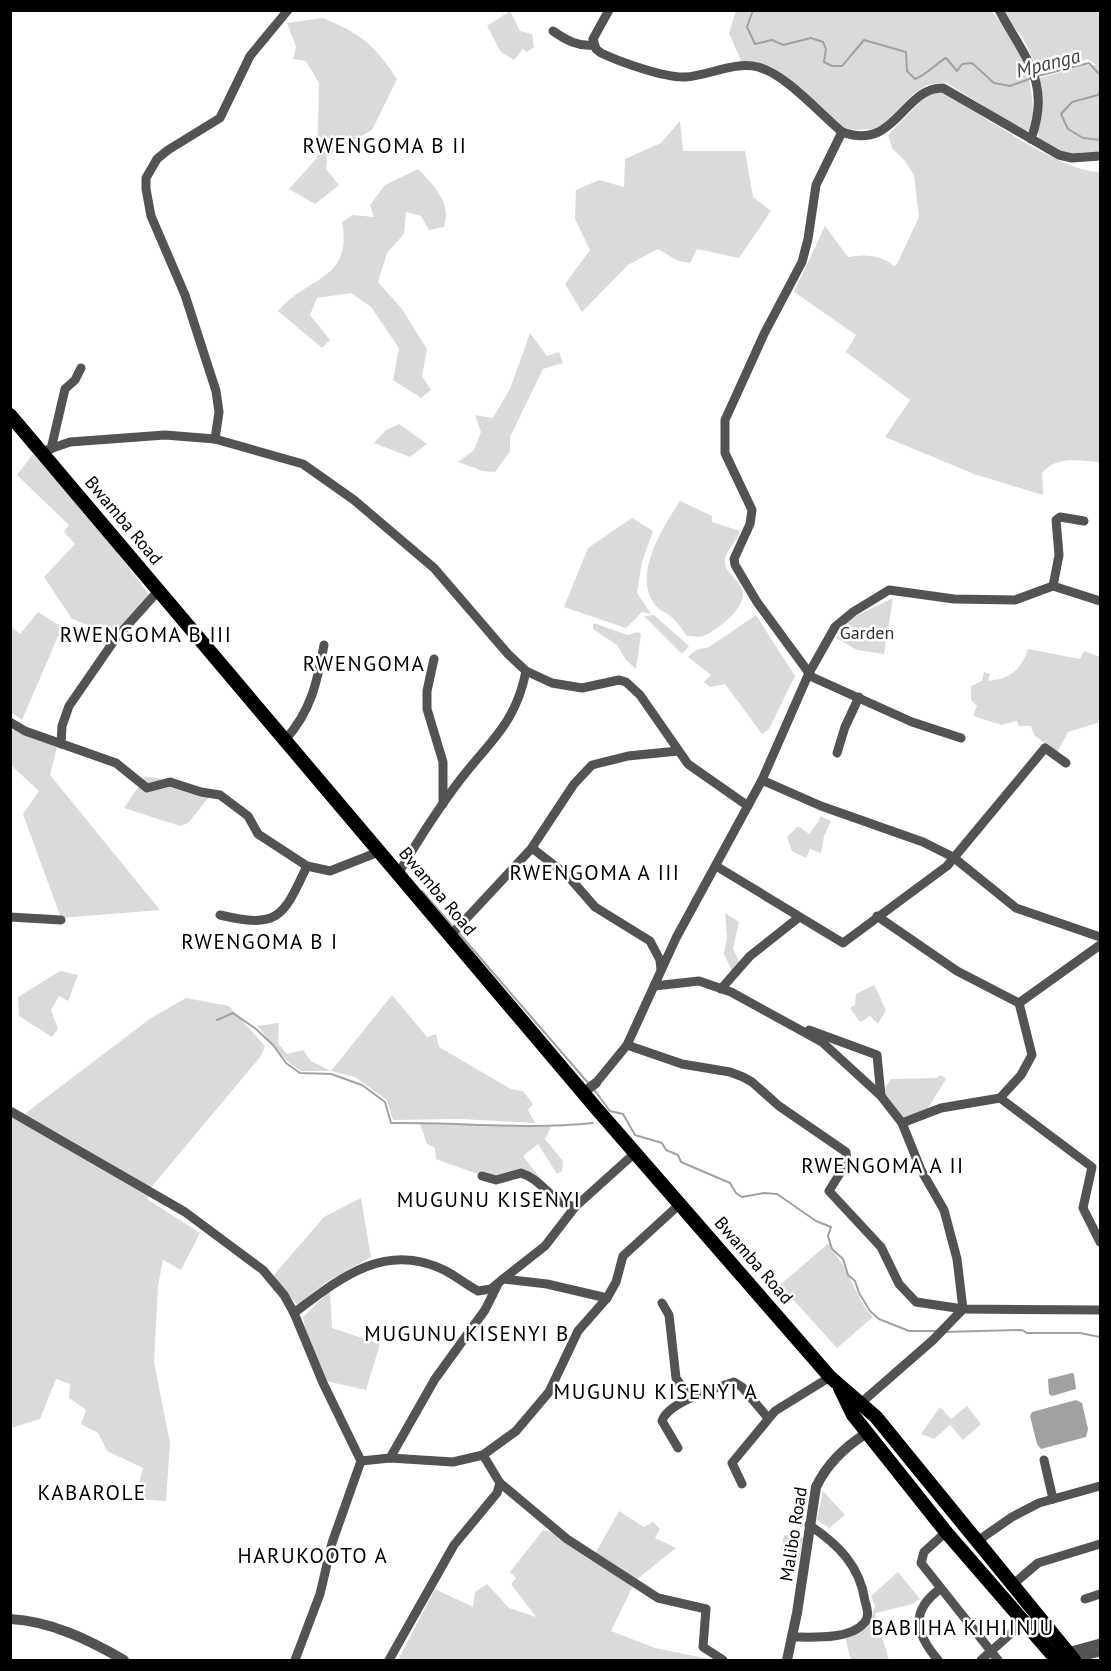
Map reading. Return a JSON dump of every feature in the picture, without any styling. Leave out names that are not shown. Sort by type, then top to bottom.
[{"type":"main road","name":"Bwamba Road","points":[[10,415],[47,450],[159,590],[381,851],[398,874],[830,1377],[840,1388],[862,1402],[1011,1586],[1065,1658]]},
{"type":"main road","name":"Bwamba Road","points":[[840,1388],[847,1405],[867,1433],[946,1532],[1024,1622],[1065,1658]]},
{"type":"main road","points":[[932,1514],[945,1504]]},
{"type":"street","points":[[215,440],[219,411],[216,391],[185,295],[151,216],[146,178],[157,159],[168,150],[220,118],[250,56],[288,10]]},
{"type":"street","points":[[609,10],[596,32],[594,45],[601,53],[667,77],[686,77],[738,67],[759,68],[785,84],[842,132],[860,136],[884,130],[895,123],[929,89],[943,88],[1059,155],[1072,158],[1101,156]]},
{"type":"street","points":[[999,10],[1036,78],[1037,122],[1031,139]]},
{"type":"street","points":[[554,32],[575,44],[594,45]]},
{"type":"street","points":[[842,132],[816,185],[802,262],[738,387],[724,429],[725,453],[752,510],[750,524],[734,559],[735,565],[757,602],[809,674],[821,682],[860,697],[912,722],[961,738]]},
{"type":"street","points":[[47,450],[65,389],[75,380],[81,368]]},
{"type":"street","points":[[47,450],[70,442],[165,435],[215,440],[303,464],[354,500],[434,568],[503,649],[526,671],[552,682],[582,688],[619,680],[626,682],[640,695],[678,751],[693,768],[748,806]]},
{"type":"street","points":[[1053,586],[1059,555],[1056,520],[1060,517],[1084,521]]},
{"type":"street","points":[[584,1092],[596,1083],[627,1045],[661,970],[762,780],[809,674],[835,627],[853,612],[888,590],[954,599],[1015,600],[1053,586],[1101,600]]},
{"type":"street","points":[[61,744],[62,726],[69,706],[120,633],[159,590]]},
{"type":"street","points":[[285,740],[301,722],[313,699],[324,645]]},
{"type":"street","points":[[434,659],[427,691],[427,709],[442,762],[443,804]]},
{"type":"street","points":[[398,874],[443,804],[512,716],[520,699],[526,671]]},
{"type":"street","points":[[837,753],[845,727],[860,697]]},
{"type":"street","points":[[10,722],[24,731],[116,763],[147,788],[170,782],[201,792],[220,795],[248,816],[258,834],[307,866],[330,871],[381,851]]},
{"type":"street","points":[[716,866],[798,918],[843,943],[877,916],[932,879],[1045,748],[1066,763]]},
{"type":"street","points":[[451,935],[532,848],[574,784],[595,763],[678,751]]},
{"type":"street","points":[[762,780],[821,806],[923,842],[953,857],[1016,908],[1101,937]]},
{"type":"street","points":[[532,848],[568,876],[595,907],[650,941],[660,960],[661,970]]},
{"type":"street","points":[[220,915],[258,921],[276,917],[293,896],[307,866]]},
{"type":"street","points":[[877,916],[957,971],[1019,1003],[1032,1055],[1021,1075],[1000,1098],[941,1108],[902,1123]]},
{"type":"street","points":[[10,917],[61,920]]},
{"type":"street","points":[[721,989],[750,956],[798,918]]},
{"type":"street","points":[[1019,1003],[1101,945]]},
{"type":"street","points":[[654,986],[699,981],[721,989],[798,1027],[822,1042],[881,1096],[902,1123],[921,1170],[944,1212],[957,1259],[963,1309]]},
{"type":"street","points":[[798,1027],[877,1054],[881,1096]]},
{"type":"street","points":[[627,1045],[682,1064],[730,1072],[743,1077],[752,1082],[779,1107],[846,1152],[847,1162],[829,1189],[831,1194],[881,1247],[908,1296],[926,1304],[963,1309],[1101,1310]]},
{"type":"street","points":[[1000,1098],[1092,1167],[1083,1208],[1101,1242]]},
{"type":"street","points":[[10,1110],[185,1212],[239,1250],[274,1282],[294,1313],[323,1383],[361,1461],[332,1543],[320,1594],[295,1660]]},
{"type":"street","points":[[294,1313],[350,1273],[383,1261],[404,1260],[435,1267],[478,1291],[485,1292],[552,1239],[575,1207],[636,1152]]},
{"type":"street","points":[[482,1176],[490,1180],[521,1173],[531,1176],[558,1202],[575,1207]]},
{"type":"street","points":[[361,1461],[390,1458],[453,1462],[483,1455],[516,1431],[540,1405],[560,1371],[578,1331],[607,1298],[623,1256],[681,1203]]},
{"type":"street","points":[[501,1280],[547,1284],[607,1298]]},
{"type":"street","points":[[390,1458],[435,1379],[485,1310],[501,1280]]},
{"type":"street","points":[[662,1303],[669,1315],[676,1378],[690,1398]]},
{"type":"street","points":[[862,1402],[937,1336],[963,1309]]},
{"type":"street","points":[[742,1484],[732,1463],[768,1418],[779,1408],[830,1377]]},
{"type":"street","points":[[678,1448],[662,1421],[666,1412],[690,1398],[736,1382],[768,1418]]},
{"type":"street","name":"Malibo Road","points":[[787,1660],[816,1487],[822,1475],[843,1451],[867,1433]]},
{"type":"street","points":[[483,1455],[500,1483],[567,1539],[658,1598],[706,1608],[703,1647],[723,1660]]},
{"type":"street","points":[[1044,1460],[1053,1498]]},
{"type":"street","points":[[389,1660],[449,1553],[491,1502],[500,1483]]},
{"type":"street","points":[[976,1542],[1012,1517],[1053,1498],[1101,1486]]},
{"type":"street","points":[[792,1637],[847,1632],[863,1625],[868,1615],[859,1575],[839,1547],[809,1525]]},
{"type":"street","points":[[946,1532],[921,1557],[921,1563],[998,1660]]},
{"type":"street","points":[[1011,1586],[1038,1563],[1101,1544]]},
{"type":"street","points":[[938,1660],[924,1639],[918,1617],[921,1606],[940,1589]]},
{"type":"street","points":[[1084,1599],[1101,1594]]},
{"type":"street","points":[[10,1619],[27,1620],[64,1630],[124,1660]]},
{"type":"street","points":[[981,1660],[1024,1622]]},
{"type":"street","points":[[1065,1658],[1101,1643]]},
{"type":"street","points":[[1065,1658],[1101,1652]]},
{"type":"green space","points":[[510,11],[520,31],[532,34],[534,47],[527,52],[523,49],[514,60],[501,52],[487,26]]},
{"type":"green space","points":[[736,11],[992,11],[1015,40],[1024,60],[1032,97],[1031,130],[1024,131],[945,82],[927,85],[913,94],[891,119],[874,129],[848,130],[835,123],[788,81],[742,63],[729,33]]},
{"type":"green space","points":[[1001,11],[1100,11],[1100,161],[1069,156],[1038,139],[1040,78],[1085,65],[1096,65],[1088,59],[1039,72],[1023,38]]},
{"type":"green space","points":[[323,18],[366,41],[397,79],[372,130],[327,156],[326,169],[339,185],[315,204],[289,189],[317,158],[319,83],[306,61],[293,59],[296,47],[287,23]]},
{"type":"green space","points":[[937,92],[946,94],[1023,141],[1065,163],[1084,170],[1100,172],[1100,462],[1069,460],[1048,467],[1042,473],[1043,495],[974,474],[885,437],[910,400],[846,352],[856,335],[794,292],[825,226],[848,257],[872,256],[894,266],[897,264],[919,217],[914,175],[905,161],[892,148],[888,135],[925,97]]},
{"type":"green space","points":[[680,121],[683,151],[745,151],[753,197],[771,211],[739,258],[697,249],[690,263],[678,261],[658,249],[628,265],[582,312],[565,284],[590,250],[575,219],[576,190],[599,180],[624,187],[625,159],[661,143]]},
{"type":"green space","points":[[418,169],[444,202],[446,218],[444,227],[429,230],[421,216],[406,212],[404,234],[387,253],[378,282],[402,309],[427,349],[422,376],[431,390],[421,398],[393,380],[399,348],[371,307],[351,293],[317,298],[310,315],[330,340],[322,348],[278,311],[334,267],[341,256],[344,241],[342,222],[353,215],[374,217],[370,205],[385,185]]},
{"type":"green space","points":[[530,333],[547,356],[559,352],[563,363],[543,369],[510,437],[510,451],[495,472],[483,471],[458,462],[474,450],[481,432],[475,415],[493,418],[510,389]]},
{"type":"green space","points":[[399,424],[427,444],[410,457],[374,443],[386,430]]},
{"type":"green space","points":[[33,454],[95,523],[150,596],[117,636],[72,619],[44,577],[75,544],[64,532],[69,525],[17,475]]},
{"type":"green space","points":[[680,501],[712,516],[712,522],[740,531],[727,553],[725,566],[742,589],[742,600],[729,618],[711,632],[701,636],[687,636],[674,619],[658,608],[650,595],[647,582],[648,568],[658,538]]},
{"type":"green space","points":[[632,518],[653,531],[642,562],[637,593],[651,614],[642,612],[626,628],[564,607],[588,548]]},
{"type":"green space","name":"Garden","points":[[893,598],[884,654],[857,650],[836,638],[848,620]]},
{"type":"green space","points":[[38,612],[62,627],[22,720],[11,712],[11,626],[20,634]]},
{"type":"green space","points":[[654,615],[689,646],[682,654],[644,616]]},
{"type":"green space","points":[[756,615],[795,676],[769,729],[762,734],[725,684],[710,687],[704,682],[711,675],[688,657],[696,650],[709,647]]},
{"type":"green space","points":[[593,623],[628,635],[637,632],[641,634],[636,669],[626,660],[617,645],[593,629]]},
{"type":"green space","points":[[1028,649],[1080,659],[1084,651],[1100,657],[1100,722],[1068,732],[1057,753],[1034,735],[1031,726],[1019,726],[1017,721],[1001,725],[973,716],[977,706],[971,700],[971,686],[982,681],[984,672],[990,674],[988,681],[1008,676],[1022,663]]},
{"type":"green space","points":[[10,720],[58,743],[50,775],[160,910],[61,918],[23,814],[39,791],[11,765]]},
{"type":"green space","points":[[145,777],[158,778],[184,790],[209,797],[188,823],[180,826],[124,808]]},
{"type":"green space","points":[[820,816],[831,821],[824,836],[821,853],[810,849],[806,858],[792,851],[787,837],[798,826],[809,834]]},
{"type":"green space","points":[[725,913],[739,922],[733,949],[742,967],[732,971],[724,954],[727,936]]},
{"type":"green space","points":[[60,971],[78,975],[68,1001],[59,996],[51,1010],[58,1029],[52,1037],[19,1016],[18,997]]},
{"type":"green space","points":[[874,985],[886,1010],[878,1024],[870,1016],[860,1022],[850,1008],[855,1005],[856,994]]},
{"type":"green space","points":[[392,995],[427,1037],[436,1034],[439,1047],[511,1089],[523,1091],[533,1104],[528,1110],[535,1123],[461,1119],[393,1120],[387,1100],[355,1077],[331,1071]]},
{"type":"green space","points":[[186,998],[229,1006],[265,1046],[261,1056],[149,1190],[65,1137],[23,1115],[151,1018]]},
{"type":"green space","points":[[279,1023],[278,1043],[287,1054],[303,1050],[311,1061],[331,1071],[301,1071],[287,1061],[257,1026]]},
{"type":"green space","points":[[941,1075],[946,1079],[928,1108],[932,1116],[904,1126],[880,1095],[891,1079],[936,1078]]},
{"type":"green space","points":[[10,1118],[17,1118],[148,1196],[147,1199],[200,1233],[181,1270],[163,1260],[158,1286],[154,1362],[170,1443],[166,1501],[135,1499],[143,1468],[107,1451],[98,1433],[81,1424],[86,1410],[69,1398],[70,1384],[56,1379],[40,1419],[11,1428]]},
{"type":"green space","points":[[420,1124],[551,1127],[545,1139],[563,1161],[562,1171],[557,1174],[538,1144],[523,1156],[544,1183],[526,1178],[499,1179],[475,1173],[436,1159],[435,1148],[427,1144]]},
{"type":"green space","points":[[361,1198],[371,1257],[325,1283],[297,1305],[273,1276],[324,1217]]},
{"type":"green space","points":[[830,1242],[831,1250],[843,1265],[862,1302],[873,1317],[837,1348],[780,1285]]},
{"type":"green space","points":[[330,1291],[332,1328],[380,1344],[366,1390],[326,1381],[307,1336],[303,1317]]},
{"type":"green space","points":[[967,1406],[981,1424],[963,1440],[950,1425],[934,1439],[921,1434],[940,1407],[951,1419]]},
{"type":"green space","points":[[823,1491],[845,1515],[829,1528],[817,1520]]},
{"type":"green space","points":[[619,1511],[644,1527],[653,1522],[660,1529],[655,1538],[676,1548],[636,1580],[611,1631],[655,1648],[714,1660],[398,1660],[435,1589],[473,1607],[475,1592],[487,1584],[509,1608],[536,1617],[511,1584],[516,1578],[510,1572],[543,1530],[556,1533],[594,1556]]},
{"type":"green space","points":[[784,1535],[803,1537],[799,1560],[786,1558],[787,1551],[781,1550]]},
{"type":"green space","points":[[898,1572],[920,1599],[913,1604],[875,1613],[889,1660],[851,1660],[845,1637],[870,1622],[875,1606],[871,1596]]},
{"type":"shaded area","points":[[1072,1373],[1076,1389],[1052,1396],[1049,1394],[1048,1379]]},
{"type":"shaded area","points":[[1076,1400],[1082,1403],[1088,1429],[1086,1437],[1041,1449],[1037,1444],[1030,1416],[1032,1412]]},
{"type":"waterway","name":"Mpanga","points":[[753,10],[747,27],[755,44],[772,40],[783,45],[811,38],[823,42],[826,49],[824,62],[832,66],[842,66],[864,40],[906,52],[907,71],[915,79],[946,58],[957,71],[962,64],[972,63],[994,83],[1010,86],[1032,78]]},
{"type":"waterway","name":"Mpanga","points":[[1038,76],[1089,63],[1100,75]]},
{"type":"waterway","name":"Mpanga","points":[[1100,90],[1098,95],[1072,102],[1061,114],[1068,129],[1083,138],[1100,140]]},
{"type":"waterway","points":[[422,891],[454,928]]},
{"type":"waterway","points":[[458,932],[589,1084]]},
{"type":"waterway","points":[[217,1020],[233,1013],[256,1029],[274,1046],[286,1063],[300,1073],[331,1074],[362,1085],[385,1102],[391,1123],[518,1126],[593,1123]]},
{"type":"waterway","points":[[593,1088],[610,1111],[623,1114],[635,1135],[662,1143],[666,1150],[678,1155],[681,1162],[730,1183],[736,1193],[742,1197],[764,1193],[777,1194],[816,1221],[831,1227],[828,1236],[832,1249],[843,1259],[848,1275],[855,1281],[870,1311],[879,1319],[909,1331],[938,1331]]},
{"type":"waterway","points":[[944,1332],[1022,1330],[1027,1333],[1080,1333],[1100,1337]]},
{"type":"district","name":"RWENGOMA B II","points":[[385,145]]},
{"type":"district","name":"RWENGOMA B III","points":[[146,634]]},
{"type":"district","name":"RWENGOMA","points":[[364,663]]},
{"type":"district","name":"RWENGOMA A III","points":[[595,872]]},
{"type":"district","name":"RWENGOMA B I","points":[[260,941]]},
{"type":"district","name":"RWENGOMA A II","points":[[883,1165]]},
{"type":"district","name":"MUGUNU KISENYI","points":[[489,1199]]},
{"type":"district","name":"MUGUNU KISENYI B","points":[[467,1333]]},
{"type":"district","name":"MUGUNU KISENYI A","points":[[656,1391]]},
{"type":"district","name":"KABAROLE","points":[[92,1492]]},
{"type":"district","name":"HARUKOOTO A","points":[[313,1555]]},
{"type":"district","name":"BABIIHA KIHIINJU","points":[[963,1627]]}]
